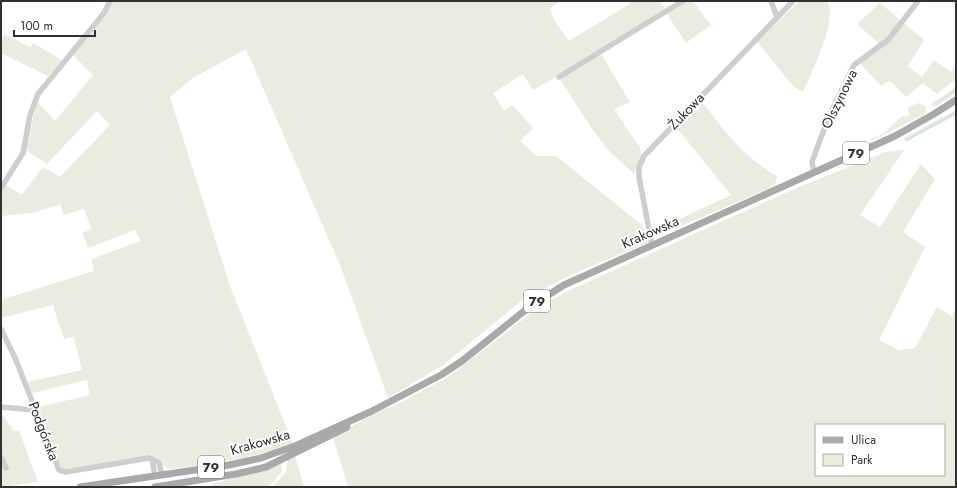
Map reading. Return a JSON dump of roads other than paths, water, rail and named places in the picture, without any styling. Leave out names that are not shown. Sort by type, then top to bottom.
[{"type":"main road","name":"Krakowska","points":[[159,487],[236,474],[266,467],[332,435],[370,412],[455,366],[528,308],[551,292],[915,125],[956,100]]},
{"type":"main road","name":"Krakowska","points":[[80,487],[261,458],[295,446],[370,412]]},
{"type":"main road","points":[[159,475],[159,487]]},
{"type":"street","points":[[1,188],[23,153],[30,115],[38,94],[104,13],[110,1]]},
{"type":"street","points":[[559,77],[683,1]]},
{"type":"street","points":[[771,1],[777,18]]},
{"type":"street","name":"Żukowa","points":[[652,245],[638,177],[639,167],[644,156],[793,1]]},
{"type":"street","name":"Olszynowa","points":[[814,172],[812,162],[820,140],[832,110],[854,65],[888,40],[918,1]]},
{"type":"street","name":"Podgórska","points":[[1,329],[16,360],[59,470],[62,471],[152,459],[159,475]]},
{"type":"street","points":[[1,407],[35,410]]},
{"type":"street","points":[[1,457],[6,468]]},
{"type":"waterway","points":[[936,104],[956,89]]},
{"type":"waterway","points":[[906,140],[956,113]]}]
